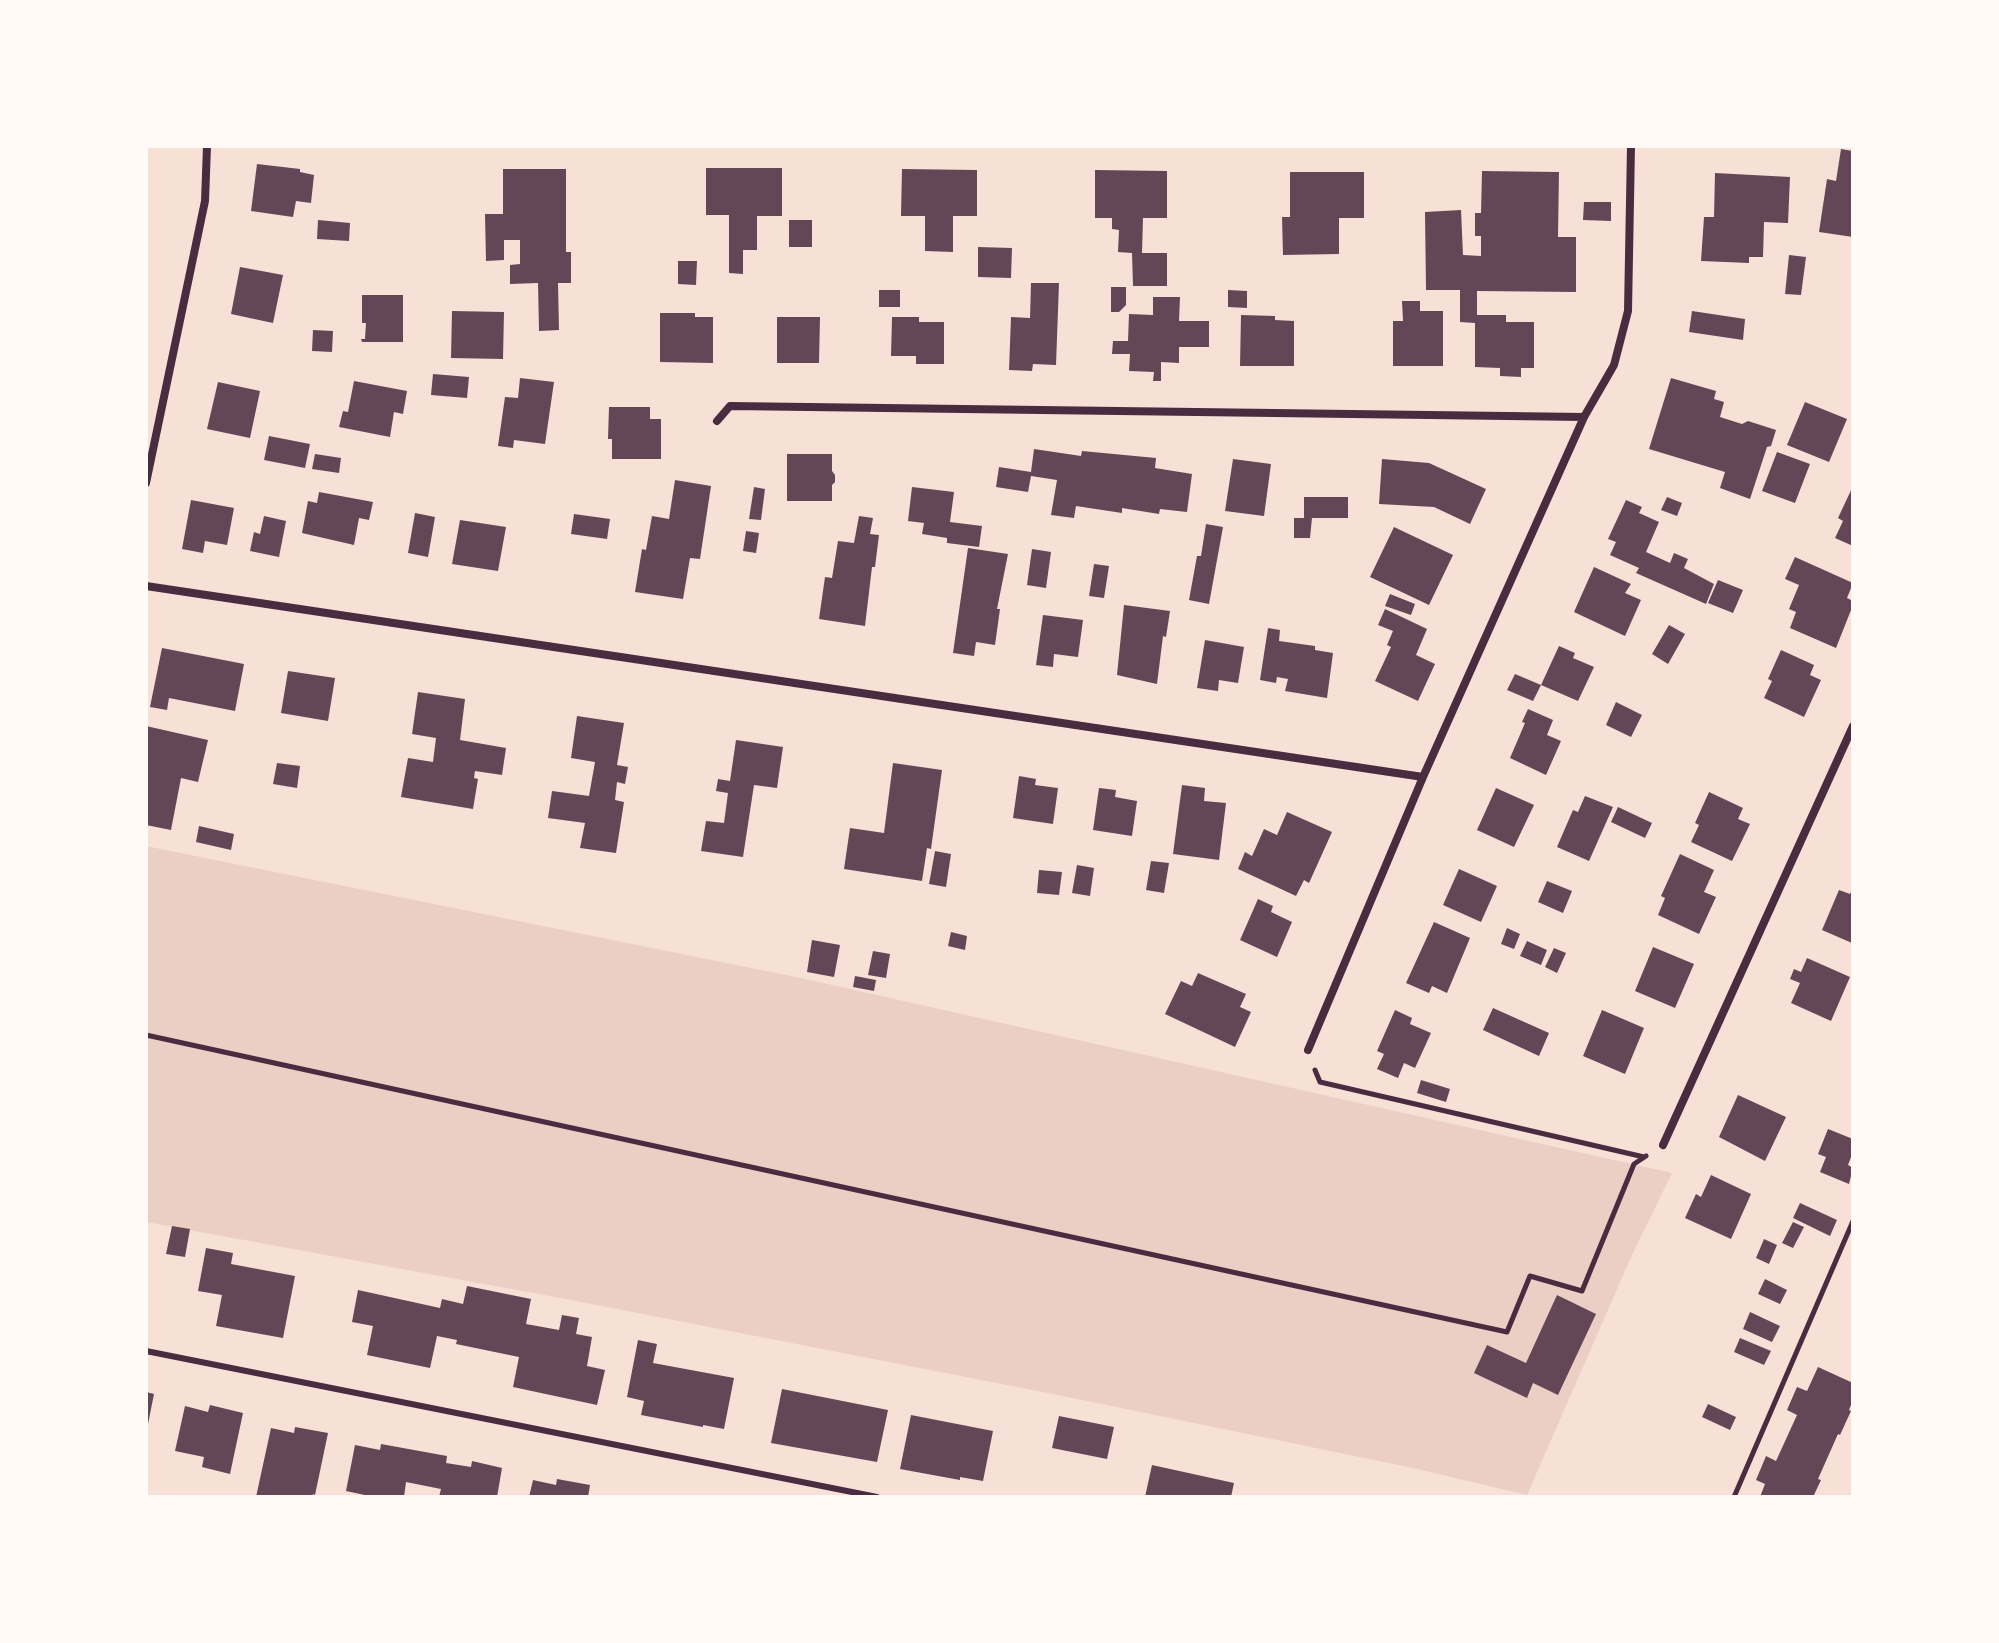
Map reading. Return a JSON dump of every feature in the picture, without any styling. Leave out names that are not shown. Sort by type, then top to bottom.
[{"type":"street","points":[[146,483],[205,201],[207,146]]},
{"type":"street","points":[[1308,1050],[1423,777],[1584,417],[1614,365],[1628,311],[1631,146]]},
{"type":"street","points":[[717,421],[730,406],[1584,417]]},
{"type":"street","points":[[146,586],[1423,777]]},
{"type":"street","points":[[1663,1145],[1853,726]]},
{"type":"lane","points":[[146,1351],[877,1497]]},
{"type":"path","points":[[146,1035],[1507,1332],[1530,1276],[1582,1291],[1634,1164],[1663,1145]]},
{"type":"path","points":[[1308,1050],[1320,1082],[1645,1157]]},
{"type":"path","points":[[1734,1497],[1853,1221]]},
{"type":"shaded area","points":[[146,846],[801,978],[1672,1173],[1632,1255],[1527,1495],[1413,1468],[1053,1394],[571,1300],[146,1222]]},
{"type":"building","points":[[1841,149],[1853,151],[1853,237],[1819,232],[1827,179],[1836,181]]},
{"type":"building","points":[[257,164],[300,169],[300,172],[314,175],[311,203],[296,201],[293,217],[251,211]]},
{"type":"building","points":[[706,168],[782,168],[782,216],[757,216],[757,250],[743,250],[743,274],[729,273],[729,215],[706,215]]},
{"type":"building","points":[[503,169],[566,169],[566,252],[571,252],[571,283],[558,283],[559,330],[539,331],[538,283],[510,284],[510,265],[520,264],[520,240],[504,240],[504,260],[486,261],[485,214],[503,214]]},
{"type":"building","points":[[902,169],[977,170],[977,216],[953,216],[953,252],[925,251],[925,216],[901,216]]},
{"type":"building","points":[[1095,170],[1167,171],[1167,218],[1143,218],[1142,253],[1167,253],[1167,286],[1133,286],[1132,253],[1118,252],[1119,230],[1112,229],[1112,218],[1095,218]]},
{"type":"building","points":[[1482,171],[1559,172],[1558,237],[1576,237],[1576,292],[1477,291],[1477,315],[1506,315],[1506,322],[1534,322],[1534,368],[1521,368],[1521,377],[1500,376],[1500,368],[1475,367],[1475,323],[1460,322],[1460,290],[1426,290],[1425,212],[1461,210],[1463,255],[1481,256],[1481,236],[1475,236],[1475,213],[1481,213]]},
{"type":"building","points":[[1290,172],[1364,172],[1364,218],[1339,218],[1339,254],[1283,255],[1282,217],[1290,217]]},
{"type":"building","points":[[1715,173],[1790,177],[1788,223],[1764,222],[1763,257],[1749,257],[1749,263],[1701,261],[1704,217],[1714,217]]},
{"type":"building","points":[[1584,202],[1611,202],[1611,221],[1583,220]]},
{"type":"building","points":[[318,220],[350,223],[349,241],[317,239]]},
{"type":"building","points":[[789,220],[812,220],[812,247],[789,247]]},
{"type":"building","points":[[978,247],[1012,248],[1011,278],[978,277]]},
{"type":"building","points":[[1789,255],[1806,257],[1801,295],[1785,294]]},
{"type":"building","points":[[678,261],[697,261],[696,285],[678,284]]},
{"type":"building","points":[[240,267],[283,275],[273,323],[231,314]]},
{"type":"building","points":[[1031,283],[1059,283],[1056,365],[1033,364],[1032,371],[1009,370],[1011,317],[1030,318]]},
{"type":"building","points":[[1111,287],[1126,287],[1126,305],[1119,312],[1111,312]]},
{"type":"building","points":[[879,290],[900,290],[900,307],[879,307]]},
{"type":"building","points":[[1228,290],[1247,291],[1247,308],[1228,307]]},
{"type":"building","points":[[362,295],[403,295],[403,342],[362,342],[366,323],[362,323]]},
{"type":"building","points":[[1153,297],[1180,297],[1179,321],[1209,321],[1209,347],[1179,347],[1179,363],[1161,362],[1161,381],[1153,381],[1154,372],[1129,371],[1130,354],[1112,354],[1113,341],[1128,341],[1129,314],[1153,315]]},
{"type":"building","points":[[1402,301],[1420,301],[1420,311],[1443,311],[1443,366],[1393,366],[1393,321],[1403,321]]},
{"type":"building","points":[[452,311],[504,312],[503,359],[451,358]]},
{"type":"building","points":[[1692,311],[1745,319],[1743,340],[1689,332]]},
{"type":"building","points":[[660,313],[695,313],[695,317],[713,317],[713,363],[660,362]]},
{"type":"building","points":[[1241,315],[1275,316],[1275,320],[1294,321],[1294,366],[1240,366]]},
{"type":"building","points":[[777,317],[820,317],[819,363],[777,363]]},
{"type":"building","points":[[892,317],[919,317],[919,322],[944,322],[944,364],[916,364],[916,356],[891,356]]},
{"type":"building","points":[[313,330],[333,331],[332,352],[312,351]]},
{"type":"building","points":[[433,374],[469,377],[467,398],[431,395]]},
{"type":"building","points":[[520,378],[554,382],[545,444],[514,440],[513,448],[498,446],[505,397],[518,398]]},
{"type":"building","points":[[1671,378],[1716,391],[1714,399],[1724,402],[1720,417],[1742,424],[1748,421],[1776,430],[1771,446],[1767,447],[1750,499],[1720,488],[1725,472],[1649,449]]},
{"type":"building","points":[[354,381],[407,391],[403,414],[394,412],[390,437],[339,427],[343,411],[348,412]]},
{"type":"building","points":[[218,382],[260,391],[250,438],[207,429]]},
{"type":"building","points":[[1805,402],[1847,419],[1829,462],[1787,445]]},
{"type":"building","points":[[609,407],[650,407],[650,419],[661,419],[661,459],[612,459],[612,439],[608,439]]},
{"type":"building","points":[[269,436],[310,444],[305,468],[264,460]]},
{"type":"building","points":[[1034,449],[1081,456],[1082,451],[1156,458],[1155,468],[1192,474],[1187,512],[1160,509],[1159,514],[1122,508],[1122,513],[1076,506],[1074,518],[1051,515],[1057,480],[1031,476],[1028,492],[996,487],[999,467],[1031,472]]},
{"type":"building","points":[[1777,452],[1810,464],[1795,503],[1762,491]]},
{"type":"building","points":[[315,454],[341,458],[339,473],[312,469]]},
{"type":"building","points":[[787,454],[832,454],[835,482],[832,485],[832,501],[787,501]]},
{"type":"building","points":[[1233,459],[1271,464],[1264,516],[1225,511]]},
{"type":"building","points":[[1382,459],[1429,463],[1486,489],[1470,524],[1434,507],[1379,504]]},
{"type":"building","points":[[675,480],[711,486],[700,559],[690,558],[683,599],[635,592],[642,549],[646,550],[652,516],[669,519]]},
{"type":"building","points":[[1853,486],[1853,546],[1835,538],[1843,521],[1838,518]]},
{"type":"building","points":[[754,487],[765,489],[761,520],[749,519]]},
{"type":"building","points":[[912,487],[954,492],[950,522],[982,526],[979,547],[947,543],[947,538],[922,534],[924,523],[908,521]]},
{"type":"building","points":[[319,492],[373,502],[369,520],[359,518],[354,545],[302,533],[308,501],[317,503]]},
{"type":"building","points":[[1304,497],[1348,497],[1348,518],[1312,518],[1310,538],[1294,538],[1294,518],[1304,518]]},
{"type":"building","points":[[1667,497],[1682,503],[1677,516],[1661,510]]},
{"type":"building","points":[[191,500],[234,508],[227,545],[205,541],[203,553],[182,549]]},
{"type":"building","points":[[1626,500],[1642,507],[1639,513],[1659,522],[1646,552],[1670,563],[1674,553],[1688,559],[1684,568],[1714,584],[1706,604],[1636,573],[1639,568],[1610,555],[1616,542],[1608,539]]},
{"type":"building","points":[[415,513],[435,517],[428,557],[408,553]]},
{"type":"building","points":[[574,514],[610,519],[607,539],[571,534]]},
{"type":"building","points":[[264,516],[286,521],[279,557],[250,551],[254,532],[260,534]]},
{"type":"building","points":[[859,516],[873,518],[870,534],[879,535],[865,626],[819,619],[825,577],[832,578],[838,541],[854,543]]},
{"type":"building","points":[[460,520],[506,527],[498,571],[452,564]]},
{"type":"building","points":[[1206,524],[1223,527],[1209,604],[1189,600]]},
{"type":"building","points":[[1394,527],[1453,555],[1429,605],[1370,577]]},
{"type":"building","points":[[746,531],[759,533],[756,553],[743,551]]},
{"type":"building","points":[[968,548],[1008,554],[997,609],[1000,609],[995,645],[976,642],[974,656],[953,653]]},
{"type":"building","points":[[1032,549],[1051,552],[1046,588],[1027,585]]},
{"type":"building","points":[[1795,557],[1853,583],[1847,598],[1853,601],[1853,605],[1836,648],[1790,628],[1796,612],[1789,609],[1799,585],[1785,579]]},
{"type":"building","points":[[1094,564],[1109,566],[1104,598],[1089,596]]},
{"type":"building","points":[[1594,567],[1631,584],[1625,593],[1641,600],[1625,636],[1574,612]]},
{"type":"building","points":[[1718,580],[1743,590],[1733,613],[1708,603]]},
{"type":"building","points":[[1390,594],[1415,604],[1411,615],[1385,606]]},
{"type":"building","points":[[1124,605],[1170,611],[1166,637],[1163,636],[1157,684],[1117,675]]},
{"type":"building","points":[[1385,609],[1427,629],[1416,655],[1435,664],[1418,701],[1375,681],[1391,647],[1387,645],[1393,631],[1378,625]]},
{"type":"building","points":[[1043,615],[1083,620],[1078,657],[1054,654],[1053,667],[1036,665]]},
{"type":"building","points":[[1669,625],[1685,634],[1668,664],[1652,654]]},
{"type":"building","points":[[1268,628],[1280,630],[1279,641],[1315,646],[1315,650],[1333,653],[1327,698],[1285,691],[1288,679],[1277,677],[1276,683],[1260,680]]},
{"type":"building","points":[[1205,640],[1244,647],[1238,683],[1219,680],[1218,691],[1197,688]]},
{"type":"building","points":[[1559,646],[1575,653],[1573,658],[1594,667],[1578,701],[1541,685]]},
{"type":"building","points":[[162,648],[244,664],[235,711],[169,698],[167,710],[150,707]]},
{"type":"building","points":[[1781,650],[1814,665],[1810,675],[1821,680],[1804,717],[1764,698],[1772,681],[1768,679]]},
{"type":"building","points":[[288,671],[335,678],[328,721],[281,713]]},
{"type":"building","points":[[1515,674],[1541,685],[1533,701],[1507,690]]},
{"type":"building","points":[[418,692],[465,699],[460,740],[506,748],[502,775],[475,771],[474,778],[478,779],[473,809],[401,797],[408,758],[433,762],[436,738],[412,734]]},
{"type":"building","points":[[1616,702],[1642,715],[1631,737],[1606,725]]},
{"type":"building","points":[[1528,709],[1553,720],[1547,735],[1561,741],[1546,775],[1510,758]]},
{"type":"building","points":[[577,716],[624,723],[617,765],[628,767],[625,784],[617,782],[615,800],[624,802],[616,853],[580,848],[585,823],[548,818],[552,791],[589,796],[595,762],[571,758]]},
{"type":"building","points":[[146,726],[208,740],[198,782],[181,778],[171,830],[146,825]]},
{"type":"building","points":[[736,740],[783,747],[777,788],[754,785],[743,857],[701,851],[706,821],[724,823],[728,793],[716,791],[718,779],[730,781]]},
{"type":"building","points":[[277,763],[300,766],[297,788],[273,784]]},
{"type":"building","points":[[893,763],[942,770],[931,849],[927,848],[922,881],[844,869],[850,828],[884,833]]},
{"type":"building","points":[[1019,776],[1036,779],[1035,785],[1058,788],[1053,824],[1013,818]]},
{"type":"building","points":[[1182,785],[1205,788],[1204,801],[1226,803],[1219,860],[1173,854]]},
{"type":"building","points":[[1099,788],[1116,790],[1115,797],[1137,801],[1132,836],[1093,830]]},
{"type":"building","points":[[1496,788],[1534,805],[1514,847],[1477,830]]},
{"type":"building","points":[[1709,792],[1743,808],[1738,819],[1750,824],[1732,861],[1691,842],[1699,825],[1695,823]]},
{"type":"building","points":[[1585,796],[1613,807],[1589,861],[1557,847],[1573,810],[1578,812]]},
{"type":"building","points":[[1618,807],[1652,823],[1645,838],[1611,822]]},
{"type":"building","points":[[1287,812],[1332,832],[1309,883],[1304,880],[1296,896],[1238,869],[1245,852],[1252,856],[1264,829],[1277,835]]},
{"type":"building","points":[[199,826],[234,834],[231,850],[196,842]]},
{"type":"building","points":[[935,851],[951,854],[946,887],[929,884]]},
{"type":"building","points":[[1680,854],[1714,870],[1704,892],[1716,897],[1699,934],[1658,915],[1665,898],[1661,896]]},
{"type":"building","points":[[1151,861],[1169,863],[1164,893],[1146,890]]},
{"type":"building","points":[[1077,865],[1094,868],[1090,896],[1072,893]]},
{"type":"building","points":[[1459,869],[1497,886],[1481,922],[1443,905]]},
{"type":"building","points":[[1039,870],[1062,872],[1059,895],[1037,893]]},
{"type":"building","points":[[1547,881],[1572,891],[1563,913],[1538,902]]},
{"type":"building","points":[[1853,887],[1852,943],[1822,930],[1839,890],[1850,894]]},
{"type":"building","points":[[1258,899],[1273,906],[1271,912],[1292,922],[1277,957],[1240,940]]},
{"type":"building","points":[[1434,922],[1470,938],[1447,993],[1432,986],[1429,993],[1406,983]]},
{"type":"building","points":[[1507,928],[1520,934],[1514,949],[1501,944]]},
{"type":"building","points":[[951,932],[967,936],[965,950],[948,946]]},
{"type":"building","points":[[812,940],[840,945],[834,977],[807,972]]},
{"type":"building","points":[[1527,941],[1547,950],[1541,965],[1520,956]]},
{"type":"building","points":[[1653,947],[1694,964],[1675,1008],[1635,991]]},
{"type":"building","points":[[1554,948],[1566,953],[1557,973],[1545,967]]},
{"type":"building","points":[[873,951],[890,954],[886,978],[868,975]]},
{"type":"building","points":[[1807,958],[1850,977],[1831,1021],[1791,1003],[1800,983],[1790,979],[1794,969],[1801,972]]},
{"type":"building","points":[[1198,973],[1246,994],[1240,1007],[1251,1012],[1235,1047],[1165,1014],[1181,981],[1192,986]]},
{"type":"building","points":[[855,976],[876,980],[874,991],[853,987]]},
{"type":"building","points":[[1493,1008],[1549,1033],[1539,1056],[1483,1030]]},
{"type":"building","points":[[1395,1010],[1412,1018],[1410,1024],[1431,1033],[1415,1068],[1404,1063],[1398,1078],[1377,1069],[1384,1054],[1377,1051]]},
{"type":"building","points":[[1602,1010],[1644,1028],[1625,1074],[1583,1056]]},
{"type":"building","points":[[1421,1080],[1450,1089],[1446,1102],[1417,1093]]},
{"type":"building","points":[[1738,1095],[1786,1117],[1765,1161],[1719,1137]]},
{"type":"building","points":[[1828,1129],[1853,1139],[1853,1152],[1848,1165],[1853,1168],[1849,1184],[1820,1172],[1826,1157],[1818,1154]]},
{"type":"building","points":[[1711,1175],[1751,1194],[1731,1239],[1685,1218],[1696,1194],[1701,1197]]},
{"type":"building","points":[[1800,1203],[1837,1220],[1830,1236],[1793,1218]]},
{"type":"building","points":[[1793,1222],[1804,1227],[1793,1248],[1782,1243]]},
{"type":"building","points":[[172,1226],[190,1229],[185,1257],[166,1254]]},
{"type":"building","points":[[1764,1239],[1777,1245],[1769,1264],[1756,1258]]},
{"type":"building","points":[[206,1248],[233,1253],[231,1264],[295,1276],[283,1338],[216,1326],[222,1295],[198,1291]]},
{"type":"building","points":[[1765,1279],[1787,1290],[1780,1304],[1758,1294]]},
{"type":"building","points":[[467,1286],[531,1299],[526,1324],[559,1330],[562,1315],[579,1318],[576,1334],[592,1337],[587,1366],[605,1370],[597,1405],[513,1387],[519,1357],[456,1344],[457,1340],[437,1336],[430,1368],[367,1355],[373,1326],[352,1322],[358,1290],[440,1308],[442,1299],[463,1304]]},
{"type":"building","points":[[1557,1295],[1596,1314],[1558,1395],[1533,1383],[1527,1398],[1474,1373],[1487,1345],[1526,1363]]},
{"type":"building","points":[[1750,1312],[1780,1326],[1772,1342],[1743,1329]]},
{"type":"building","points":[[1740,1338],[1771,1351],[1764,1365],[1734,1352]]},
{"type":"building","points":[[638,1340],[657,1344],[653,1363],[734,1378],[724,1429],[641,1415],[644,1401],[627,1397]]},
{"type":"building","points":[[1818,1367],[1853,1383],[1851,1411],[1818,1479],[1821,1480],[1813,1497],[1760,1497],[1765,1484],[1756,1480],[1766,1456],[1776,1461],[1797,1415],[1787,1410],[1797,1387],[1807,1391]]},
{"type":"building","points":[[782,1389],[888,1410],[877,1462],[771,1443]]},
{"type":"building","points":[[146,1392],[154,1394],[147,1429],[146,1429]]},
{"type":"building","points":[[1708,1404],[1736,1417],[1730,1430],[1702,1417]]},
{"type":"building","points":[[210,1405],[243,1413],[230,1474],[202,1467],[204,1457],[175,1451],[185,1406],[208,1412]]},
{"type":"building","points":[[911,1415],[993,1431],[983,1481],[900,1469]]},
{"type":"building","points":[[1059,1416],[1114,1427],[1107,1459],[1052,1448]]},
{"type":"building","points":[[295,1427],[328,1433],[315,1495],[256,1497],[271,1428],[294,1433]]},
{"type":"building","points":[[381,1444],[447,1456],[446,1463],[471,1467],[472,1461],[502,1468],[497,1497],[439,1497],[441,1489],[406,1482],[404,1497],[374,1497],[346,1491],[355,1445],[380,1450]]},
{"type":"building","points":[[1152,1465],[1234,1483],[1231,1497],[1145,1497]]},
{"type":"building","points":[[557,1479],[590,1485],[588,1497],[529,1497],[533,1480],[556,1485]]}]
